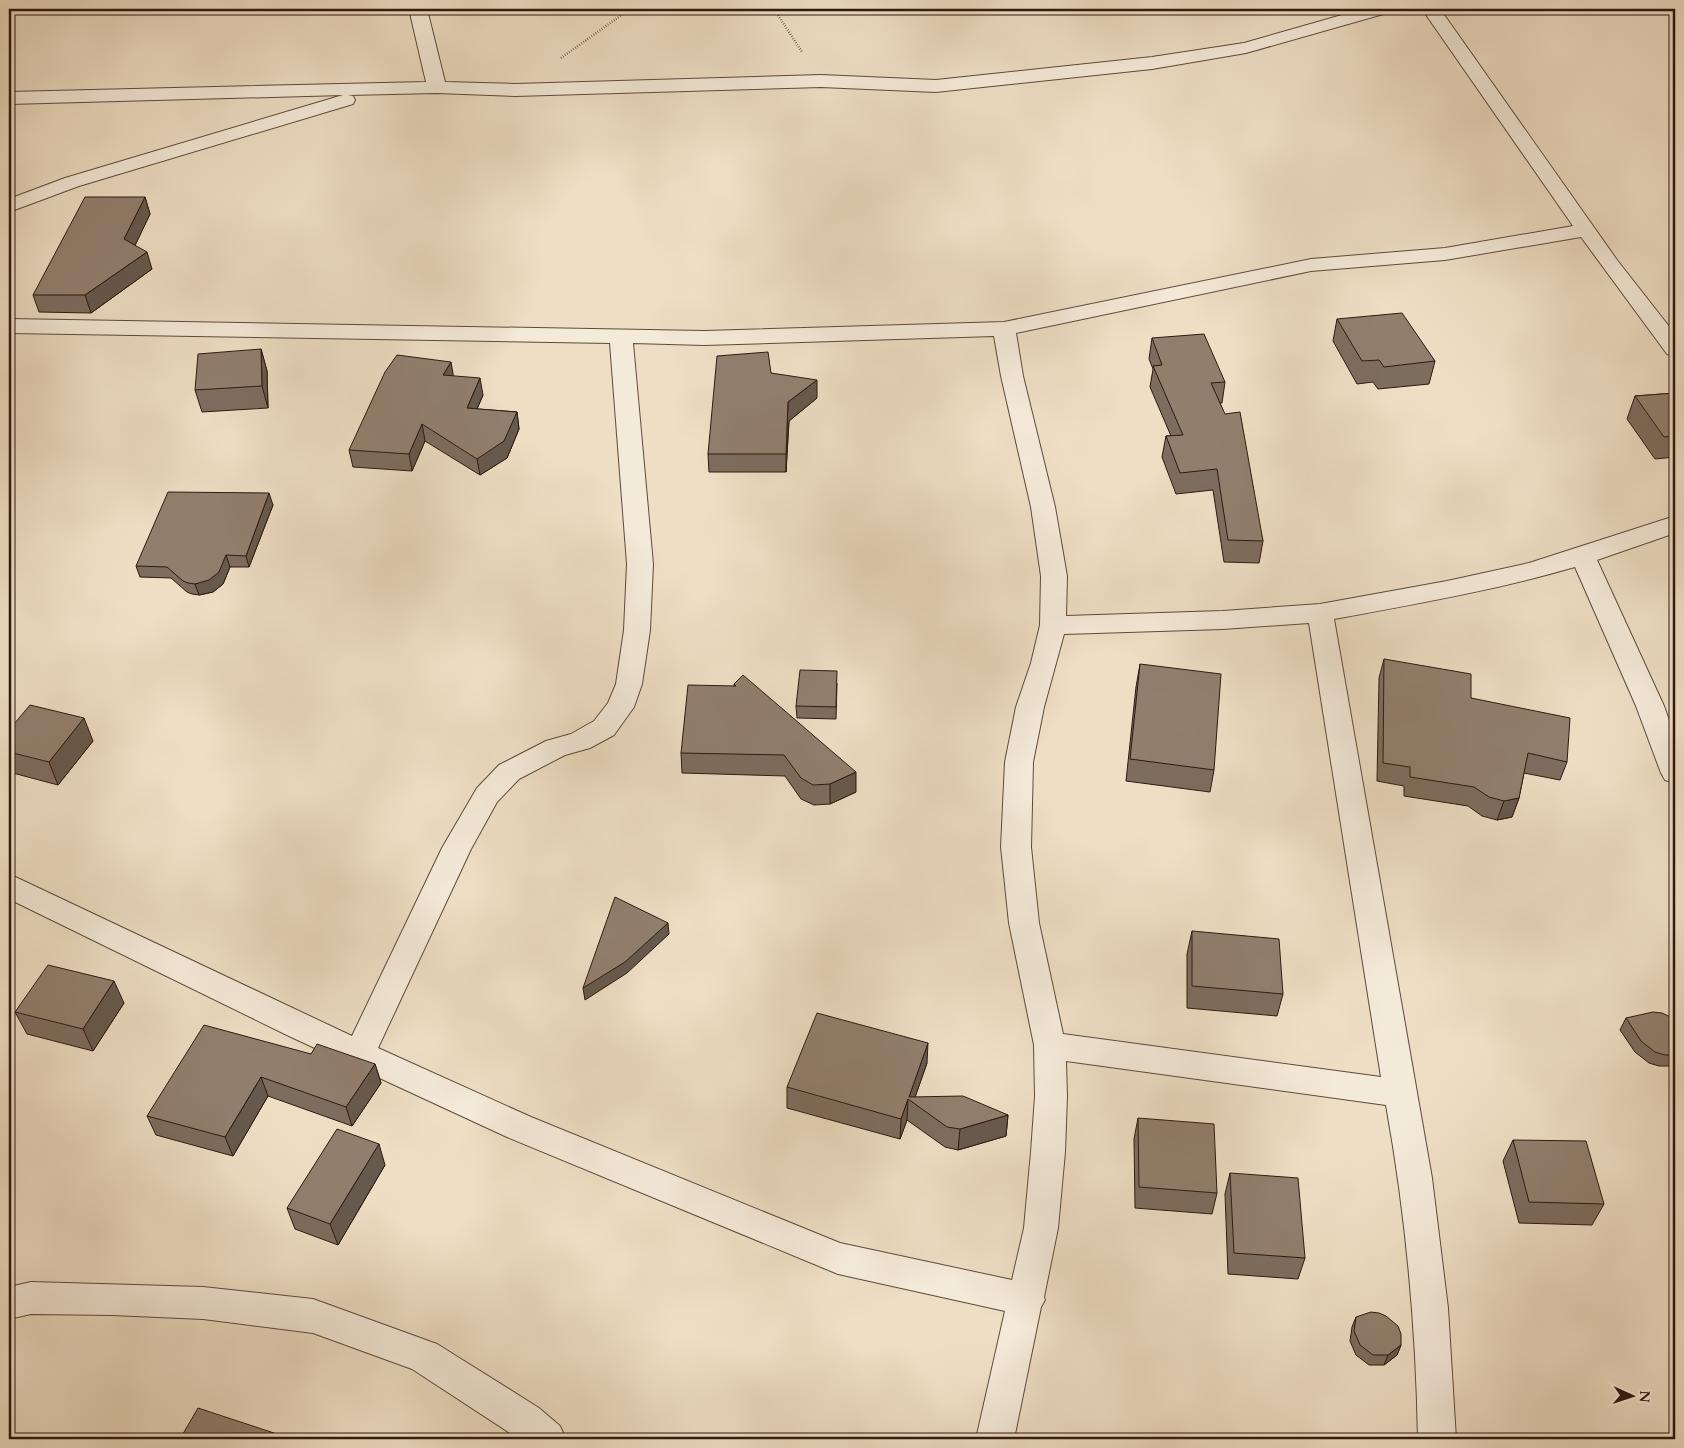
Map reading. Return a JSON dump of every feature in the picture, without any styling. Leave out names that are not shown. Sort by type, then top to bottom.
[{"type":"street","points":[[418,9],[437,87]]},
{"type":"street","points":[[9,98],[437,87],[515,90],[821,81],[936,86],[1152,63],[1246,48],[1381,9]]},
{"type":"street","points":[[1431,9],[1610,264],[1675,348]]},
{"type":"street","points":[[9,206],[72,182],[377,90]]},
{"type":"street","points":[[9,326],[621,338],[769,337],[1004,329],[1311,265],[1445,254],[1586,230]]},
{"type":"street","points":[[995,1439],[1027,1300],[1041,1228],[1051,1096],[1050,1045],[1024,923],[1016,847],[1019,762],[1030,706],[1044,663],[1053,625],[1054,576],[1044,517],[1012,376],[1004,329]]},
{"type":"street","points":[[359,1054],[457,848],[487,795],[509,772],[533,758],[556,748],[580,741],[604,728],[620,707],[629,684],[637,630],[640,564],[621,338]]},
{"type":"street","points":[[1053,625],[1223,620],[1320,613],[1446,590],[1531,571],[1583,556],[1675,524]]},
{"type":"street","points":[[1583,556],[1650,706],[1675,773]]},
{"type":"street","points":[[1320,613],[1400,1093],[1415,1167],[1437,1399],[1437,1439]]},
{"type":"street","points":[[9,886],[359,1054],[519,1127],[838,1258],[1027,1300]]},
{"type":"street","points":[[1050,1045],[1400,1093]]},
{"type":"street","points":[[9,1303],[31,1298],[121,1299],[203,1303],[313,1316],[424,1356],[526,1421],[547,1439]]},
{"type":"path","points":[[515,90],[630,9]]},
{"type":"path","points":[[774,9],[821,81]]},
{"type":"building","points":[[85,197],[145,197],[124,239],[147,252],[85,295],[33,295]]},
{"type":"building","points":[[1402,313],[1435,361],[1384,367],[1379,360],[1362,361],[1337,319]]},
{"type":"building","points":[[1204,334],[1225,382],[1211,383],[1225,414],[1240,412],[1263,541],[1228,540],[1217,469],[1180,473],[1166,436],[1183,435],[1153,366],[1162,365],[1152,338]]},
{"type":"building","points":[[261,349],[262,386],[195,390],[198,354]]},
{"type":"building","points":[[768,352],[771,373],[817,380],[788,402],[786,454],[708,454],[717,356]]},
{"type":"building","points":[[397,355],[451,362],[443,375],[480,378],[467,408],[517,412],[504,441],[477,459],[422,424],[409,454],[349,450],[385,372]]},
{"type":"building","points":[[1675,393],[1675,436],[1664,437],[1635,396]]},
{"type":"building","points":[[168,492],[269,493],[246,556],[226,555],[219,572],[209,580],[195,584],[183,581],[167,567],[136,566]]},
{"type":"building","points":[[1384,659],[1471,674],[1471,698],[1570,718],[1567,762],[1528,753],[1519,798],[1504,801],[1489,797],[1474,787],[1410,777],[1410,767],[1383,763]]},
{"type":"building","points":[[1140,664],[1221,674],[1214,770],[1130,759]]},
{"type":"building","points":[[800,670],[837,671],[836,707],[796,706]]},
{"type":"building","points":[[743,675],[856,772],[830,784],[813,785],[801,778],[784,755],[681,753],[688,685],[736,686],[734,684]]},
{"type":"building","points":[[30,705],[84,718],[49,762],[9,752],[9,730]]},
{"type":"building","points":[[615,897],[668,923],[625,962],[583,988]]},
{"type":"building","points":[[1192,931],[1279,939],[1283,994],[1192,986]]},
{"type":"building","points":[[48,965],[114,981],[83,1029],[15,1012]]},
{"type":"building","points":[[1653,1012],[1662,1013],[1675,1019],[1675,1055],[1655,1052],[1641,1041],[1626,1018]]},
{"type":"building","points":[[817,1013],[928,1043],[909,1097],[963,1096],[1008,1115],[960,1129],[947,1127],[908,1099],[901,1119],[787,1087]]},
{"type":"building","points":[[204,1025],[311,1054],[317,1044],[375,1064],[346,1107],[261,1077],[225,1137],[147,1116]]},
{"type":"building","points":[[1138,1118],[1214,1124],[1217,1193],[1139,1187]]},
{"type":"building","points":[[337,1129],[379,1144],[330,1224],[287,1208]]},
{"type":"building","points":[[1513,1140],[1586,1141],[1604,1204],[1529,1202]]},
{"type":"building","points":[[1230,1173],[1298,1178],[1305,1258],[1234,1253]]},
{"type":"building","points":[[1371,1312],[1386,1316],[1398,1326],[1401,1334],[1401,1345],[1388,1355],[1373,1355],[1360,1345],[1354,1331],[1356,1317]]},
{"type":"building","points":[[198,1408],[280,1435],[278,1439],[180,1439]]}]
